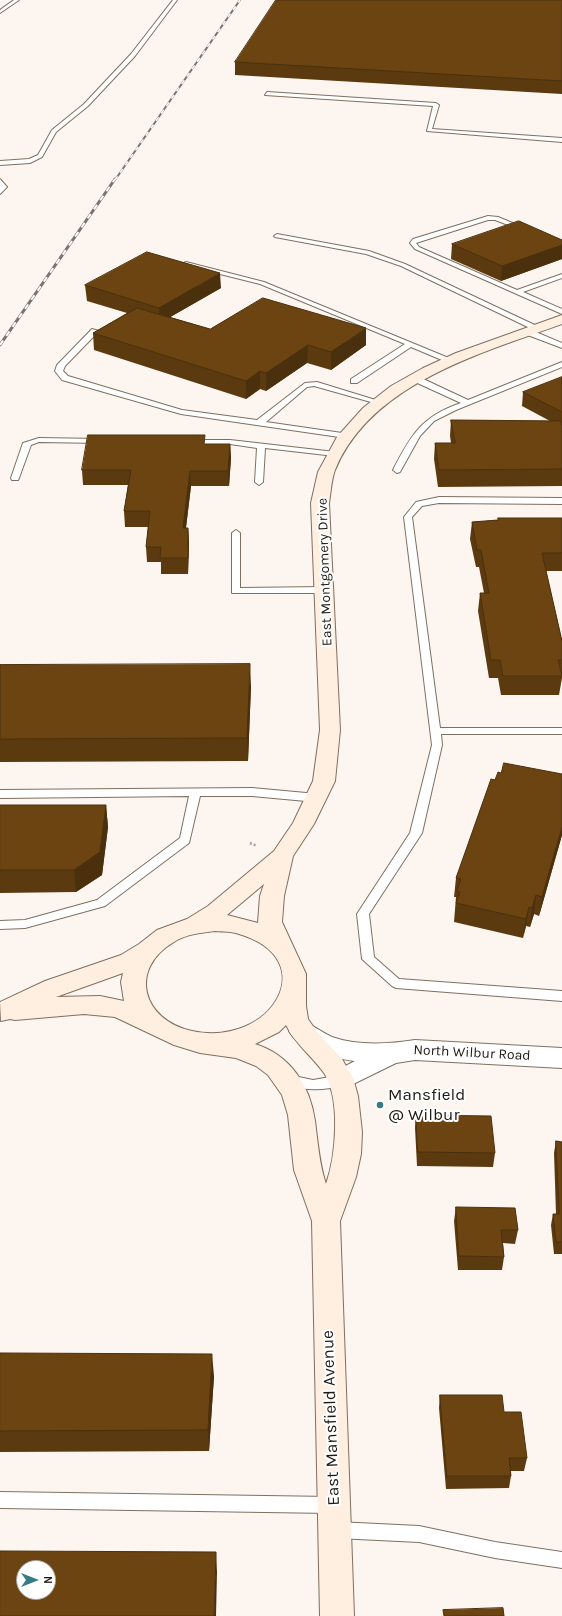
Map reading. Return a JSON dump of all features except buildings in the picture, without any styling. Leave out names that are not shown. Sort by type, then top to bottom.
[{"type":"main road","name":"East Montgomery Drive","points":[[282,949],[271,928],[269,911],[282,856],[317,798],[324,781],[330,730],[320,503],[327,469],[350,429],[378,402],[416,379],[452,361],[562,319]]},
{"type":"main road","name":"East Montgomery Drive","points":[[189,926],[216,912],[282,856]]},
{"type":"main road","points":[[215,923],[241,926],[264,935],[282,949],[293,967],[295,986],[289,1005],[274,1022],[253,1035],[227,1042],[200,1043],[174,1036],[123,1008],[95,1004],[1,1013],[54,987],[119,965],[146,951],[165,936],[189,926],[215,923]]},
{"type":"main road","points":[[146,951],[135,969],[132,989],[139,1008],[153,1025]]},
{"type":"main road","name":"East Mansfield Avenue","points":[[295,986],[294,1007],[299,1028],[324,1055],[341,1080],[346,1106],[346,1163],[326,1221]]},
{"type":"main road","name":"East Mansfield Avenue","points":[[200,1043],[250,1051],[278,1068],[288,1080],[297,1098],[301,1116],[306,1164],[326,1221],[337,1616]]},
{"type":"street","points":[[299,1028],[312,1038],[336,1047],[358,1051],[402,1051]]},
{"type":"street","name":"North Wilbur Road","points":[[341,1080],[391,1054],[402,1051],[428,1050],[562,1058]]},
{"type":"lane","points":[[0,12],[17,0]]},
{"type":"lane","points":[[0,163],[30,161],[40,156],[54,131],[64,121],[86,105],[133,55],[175,0]]},
{"type":"lane","points":[[267,94],[436,105],[429,130],[562,140]]},
{"type":"lane","points":[[0,181],[4,187],[0,192]]},
{"type":"lane","points":[[533,232],[496,218],[488,218],[415,240],[413,243],[416,248],[562,312]]},
{"type":"lane","points":[[277,236],[327,244],[374,255],[402,265],[562,346]]},
{"type":"lane","points":[[179,262],[262,283],[452,361]]},
{"type":"lane","points":[[517,292],[562,276]]},
{"type":"lane","points":[[95,331],[61,365],[59,371],[65,378],[181,412],[346,436]]},
{"type":"lane","points":[[354,381],[410,344]]},
{"type":"lane","points":[[396,470],[412,440],[433,416],[562,364]]},
{"type":"lane","points":[[416,379],[468,403]]},
{"type":"lane","points":[[259,423],[304,385],[314,384],[378,402]]},
{"type":"lane","points":[[15,478],[27,443],[39,440],[113,441]]},
{"type":"lane","points":[[183,442],[230,442],[335,454]]},
{"type":"lane","points":[[259,482],[261,445]]},
{"type":"lane","points":[[562,501],[439,500],[419,504],[408,517],[437,745],[416,833],[363,914],[368,959],[396,983],[562,996]]},
{"type":"lane","points":[[236,533],[235,591],[324,590]]},
{"type":"lane","points":[[436,731],[562,731]]},
{"type":"lane","points":[[0,926],[25,924],[101,903],[185,840],[195,792]]},
{"type":"lane","points":[[0,794],[252,792],[317,798]]},
{"type":"lane","points":[[288,1080],[313,1084],[341,1080]]},
{"type":"lane","points":[[0,1500],[334,1517],[496,1550],[562,1560]]},
{"type":"railway","points":[[115,180],[240,0]]},
{"type":"railway","points":[[0,345],[115,179]]},
{"type":"place","name":"Mansfield @ Wilbur","points":[[380,1105]]}]
